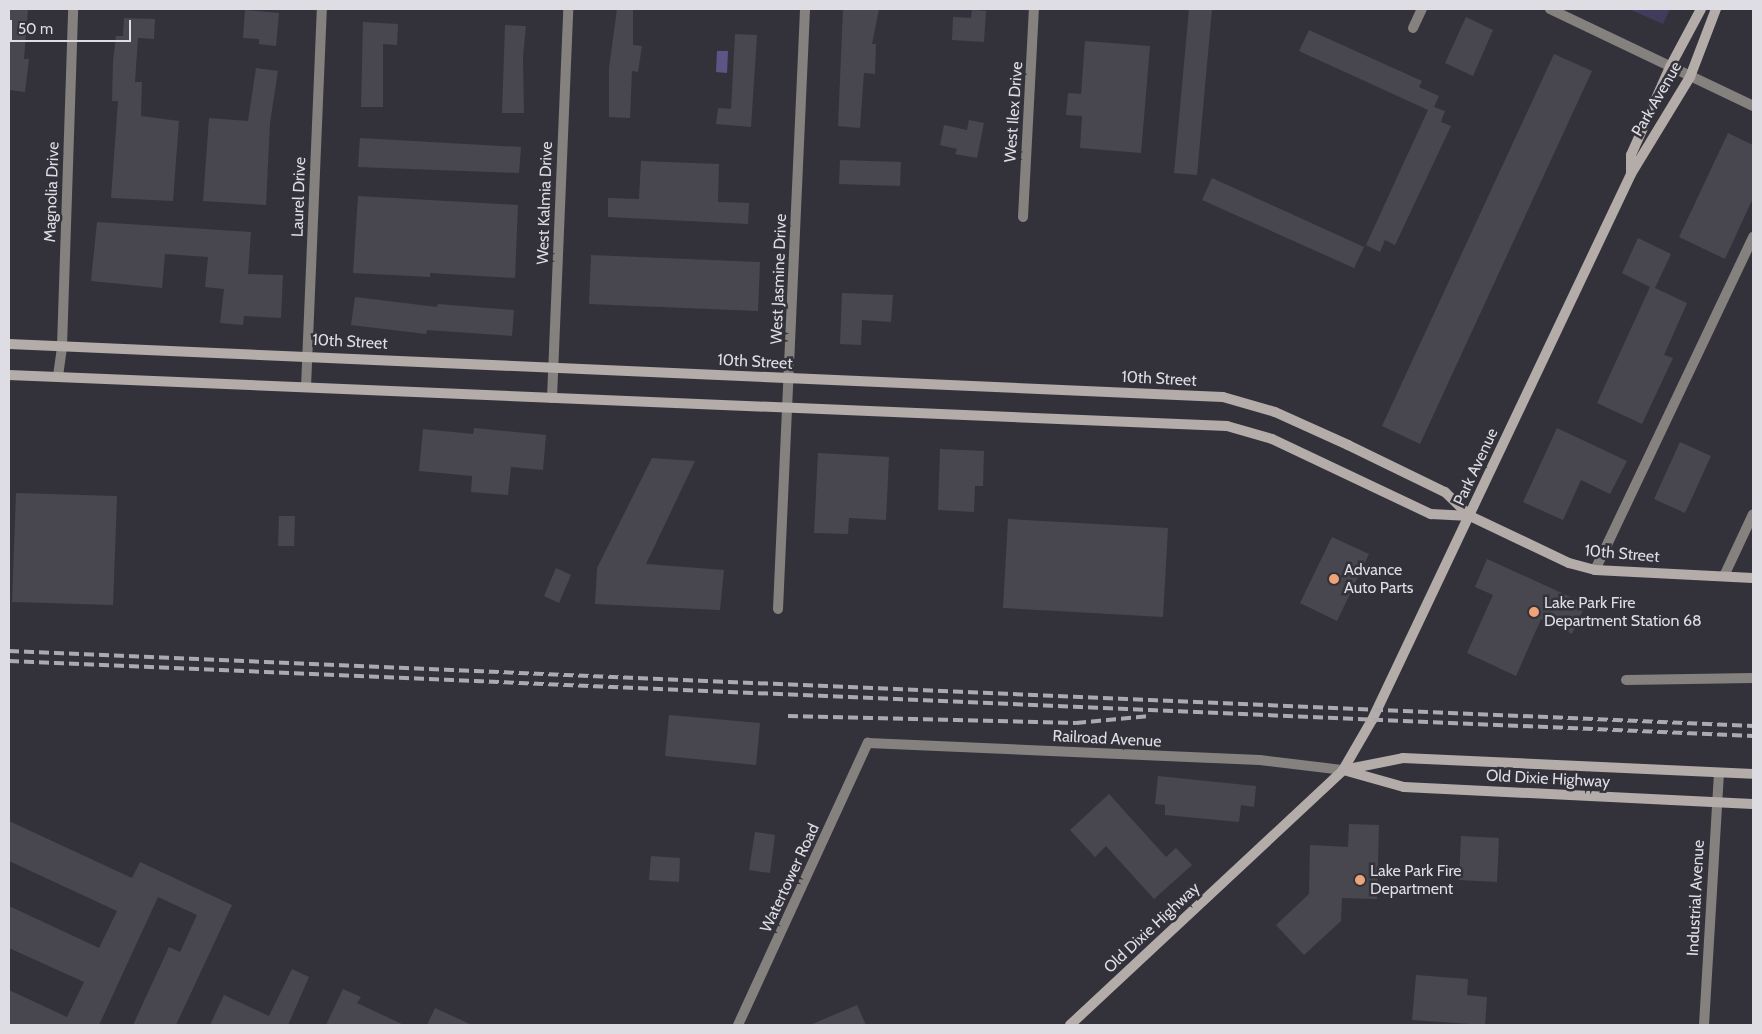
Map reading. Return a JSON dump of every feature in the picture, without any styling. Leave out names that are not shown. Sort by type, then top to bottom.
[{"type":"main road","name":"Park Avenue","points":[[1631,174],[1631,155],[1670,67],[1701,9]]},
{"type":"main road","name":"Park Avenue","points":[[1343,770],[1372,720],[1631,174],[1690,77],[1716,9]]},
{"type":"main road","name":"10th Street","points":[[9,344],[554,366],[790,379],[1223,397],[1275,412],[1445,492],[1470,516],[1569,563],[1595,570],[1753,578]]},
{"type":"main road","name":"10th Street","points":[[9,374],[1227,426],[1272,439],[1431,514],[1470,516]]},
{"type":"main road","name":"Old Dixie Highway","points":[[1070,1025],[1343,770],[1403,758],[1753,774]]},
{"type":"main road","name":"Old Dixie Highway","points":[[1343,770],[1404,787],[1753,804]]},
{"type":"street","name":"Magnolia Drive","points":[[58,376],[62,346],[73,9]]},
{"type":"street","name":"Laurel Drive","points":[[306,387],[309,356],[322,9]]},
{"type":"street","name":"West Kalmia Drive","points":[[552,398],[568,9]]},
{"type":"street","name":"West Jasmine Drive","points":[[778,609],[790,379],[805,9]]},
{"type":"street","name":"West Ilex Drive","points":[[1024,217],[1034,9]]},
{"type":"street","points":[[1413,28],[1422,9]]},
{"type":"street","points":[[1550,9],[1753,106]]},
{"type":"street","points":[[1595,570],[1604,544],[1753,236]]},
{"type":"street","points":[[1724,576],[1753,514]]},
{"type":"street","points":[[1626,680],[1753,678]]},
{"type":"street","name":"Railroad Avenue","points":[[868,743],[1260,760],[1343,770]]},
{"type":"street","name":"Watertower Road","points":[[738,1025],[868,743]]},
{"type":"street","name":"Industrial Avenue","points":[[1704,1025],[1719,773]]},
{"type":"shaded area","points":[[1629,9],[1670,9],[1663,24]]},
{"type":"shaded area","points":[[717,51],[728,51],[727,73],[716,72]]},
{"type":"building","points":[[9,9],[28,9],[24,59],[29,59],[25,92],[9,90]]},
{"type":"building","points":[[617,9],[633,9],[633,45],[642,46],[638,72],[632,71],[630,118],[609,117],[609,68]]},
{"type":"building","points":[[843,9],[879,9],[872,44],[876,44],[875,74],[864,73],[860,128],[838,126]]},
{"type":"building","points":[[1189,9],[1212,9],[1197,175],[1174,173]]},
{"type":"building","points":[[245,10],[279,13],[276,46],[259,44],[259,39],[243,38]]},
{"type":"building","points":[[972,10],[986,11],[984,42],[952,40],[953,17],[971,18]]},
{"type":"building","points":[[1466,17],[1493,30],[1473,76],[1445,63]]},
{"type":"building","points":[[124,18],[155,19],[154,39],[138,38],[135,82],[142,82],[141,116],[179,121],[173,201],[111,198],[118,101],[112,101],[113,62],[116,36],[123,36]]},
{"type":"building","points":[[363,22],[398,24],[397,45],[383,44],[383,107],[361,107]]},
{"type":"building","points":[[505,25],[526,26],[523,57],[524,113],[502,113]]},
{"type":"building","points":[[1309,30],[1422,81],[1419,87],[1439,96],[1434,107],[1445,111],[1441,122],[1451,126],[1395,245],[1385,240],[1380,252],[1366,245],[1428,110],[1299,51]]},
{"type":"building","points":[[735,34],[757,35],[751,127],[716,124],[718,108],[731,109]]},
{"type":"building","points":[[1085,41],[1150,46],[1141,153],[1080,148],[1082,116],[1066,115],[1068,93],[1081,94]]},
{"type":"building","points":[[1554,54],[1592,71],[1420,444],[1382,426]]},
{"type":"building","points":[[256,68],[278,71],[270,123],[266,205],[203,201],[209,118],[248,121]]},
{"type":"building","points":[[969,120],[984,123],[977,158],[955,154],[957,149],[940,145],[944,125],[967,130]]},
{"type":"building","points":[[1728,133],[1753,145],[1753,198],[1725,259],[1679,237]]},
{"type":"building","points":[[360,138],[521,147],[519,173],[358,167]]},
{"type":"building","points":[[840,160],[901,162],[900,186],[839,184]]},
{"type":"building","points":[[641,161],[719,164],[718,202],[749,203],[748,224],[608,217],[608,198],[639,199]]},
{"type":"building","points":[[1212,178],[1364,247],[1354,268],[1202,200]]},
{"type":"building","points":[[358,196],[518,205],[515,278],[430,273],[430,277],[353,273]]},
{"type":"building","points":[[97,222],[251,232],[248,274],[283,275],[281,318],[244,316],[243,325],[220,323],[224,289],[205,287],[208,257],[165,254],[162,288],[91,281]]},
{"type":"building","points":[[1638,238],[1671,254],[1655,288],[1687,303],[1664,355],[1673,358],[1642,424],[1597,403],[1650,287],[1622,273]]},
{"type":"building","points":[[591,255],[760,262],[758,311],[589,304]]},
{"type":"building","points":[[842,293],[893,295],[891,322],[862,320],[861,345],[840,344]]},
{"type":"building","points":[[355,297],[437,307],[438,304],[514,310],[512,336],[427,330],[426,334],[351,325]]},
{"type":"building","points":[[474,428],[546,435],[543,470],[511,467],[508,495],[471,492],[472,476],[419,471],[423,429],[473,434]]},
{"type":"building","points":[[1557,428],[1627,461],[1610,494],[1581,480],[1563,520],[1523,502]]},
{"type":"building","points":[[1680,442],[1711,456],[1685,513],[1654,499]]},
{"type":"building","points":[[940,449],[984,451],[983,486],[975,486],[974,512],[938,510]]},
{"type":"building","points":[[818,453],[889,457],[886,520],[849,518],[848,534],[814,533]]},
{"type":"building","points":[[652,458],[695,461],[646,564],[724,570],[720,610],[595,604],[597,568]]},
{"type":"building","points":[[16,493],[117,496],[113,605],[12,602]]},
{"type":"building","points":[[279,516],[295,516],[294,546],[278,546]]},
{"type":"building","points":[[1008,519],[1168,528],[1163,617],[1003,608]]},
{"type":"building","name":"Advance Auto Parts","points":[[1332,537],[1369,554],[1337,621],[1300,603]]},
{"type":"building","name":"Lake Park Fire Department Station 68","points":[[1487,559],[1586,604],[1572,634],[1541,619],[1516,676],[1467,653],[1493,595],[1475,587]]},
{"type":"building","points":[[556,568],[571,575],[559,603],[544,596]]},
{"type":"building","points":[[669,715],[760,723],[756,765],[665,756]]},
{"type":"building","points":[[1158,776],[1256,786],[1254,807],[1241,805],[1239,822],[1165,815],[1165,805],[1155,804]]},
{"type":"building","points":[[1109,794],[1166,857],[1176,848],[1192,865],[1154,899],[1106,846],[1095,857],[1070,830]]},
{"type":"building","points":[[9,821],[132,878],[140,862],[232,905],[176,1025],[133,1025],[169,947],[180,952],[197,915],[158,897],[99,1025],[9,1025],[9,990],[67,1017],[84,982],[9,948],[9,906],[99,948],[117,911],[9,861]]},
{"type":"building","points":[[1349,824],[1379,825],[1377,899],[1342,898],[1341,921],[1304,955],[1276,925],[1309,894],[1310,845],[1348,847]]},
{"type":"building","points":[[755,832],[775,835],[770,873],[749,870]]},
{"type":"building","points":[[1461,836],[1499,838],[1497,882],[1459,880]]},
{"type":"building","points":[[651,856],[680,858],[679,882],[649,880]]},
{"type":"building","points":[[292,969],[309,977],[288,1025],[210,1025],[224,995],[269,1016]]},
{"type":"building","points":[[1416,975],[1468,979],[1467,995],[1487,997],[1485,1025],[1412,1020]]},
{"type":"building","points":[[343,989],[361,997],[357,1003],[404,1025],[326,1025]]},
{"type":"building","points":[[857,1005],[866,1025],[810,1025]]},
{"type":"building","points":[[435,1008],[472,1025],[427,1025]]},
{"type":"railway","points":[[9,651],[1753,726]]},
{"type":"railway","points":[[9,661],[1753,736]]},
{"type":"railway","points":[[788,716],[1076,723],[1150,716]]},
{"type":"place","name":"Advance Auto Parts","points":[[1334,579]]},
{"type":"place","name":"Lake Park Fire Department Station 68","points":[[1534,612]]},
{"type":"place","name":"Lake Park Fire Department","points":[[1360,880]]}]
